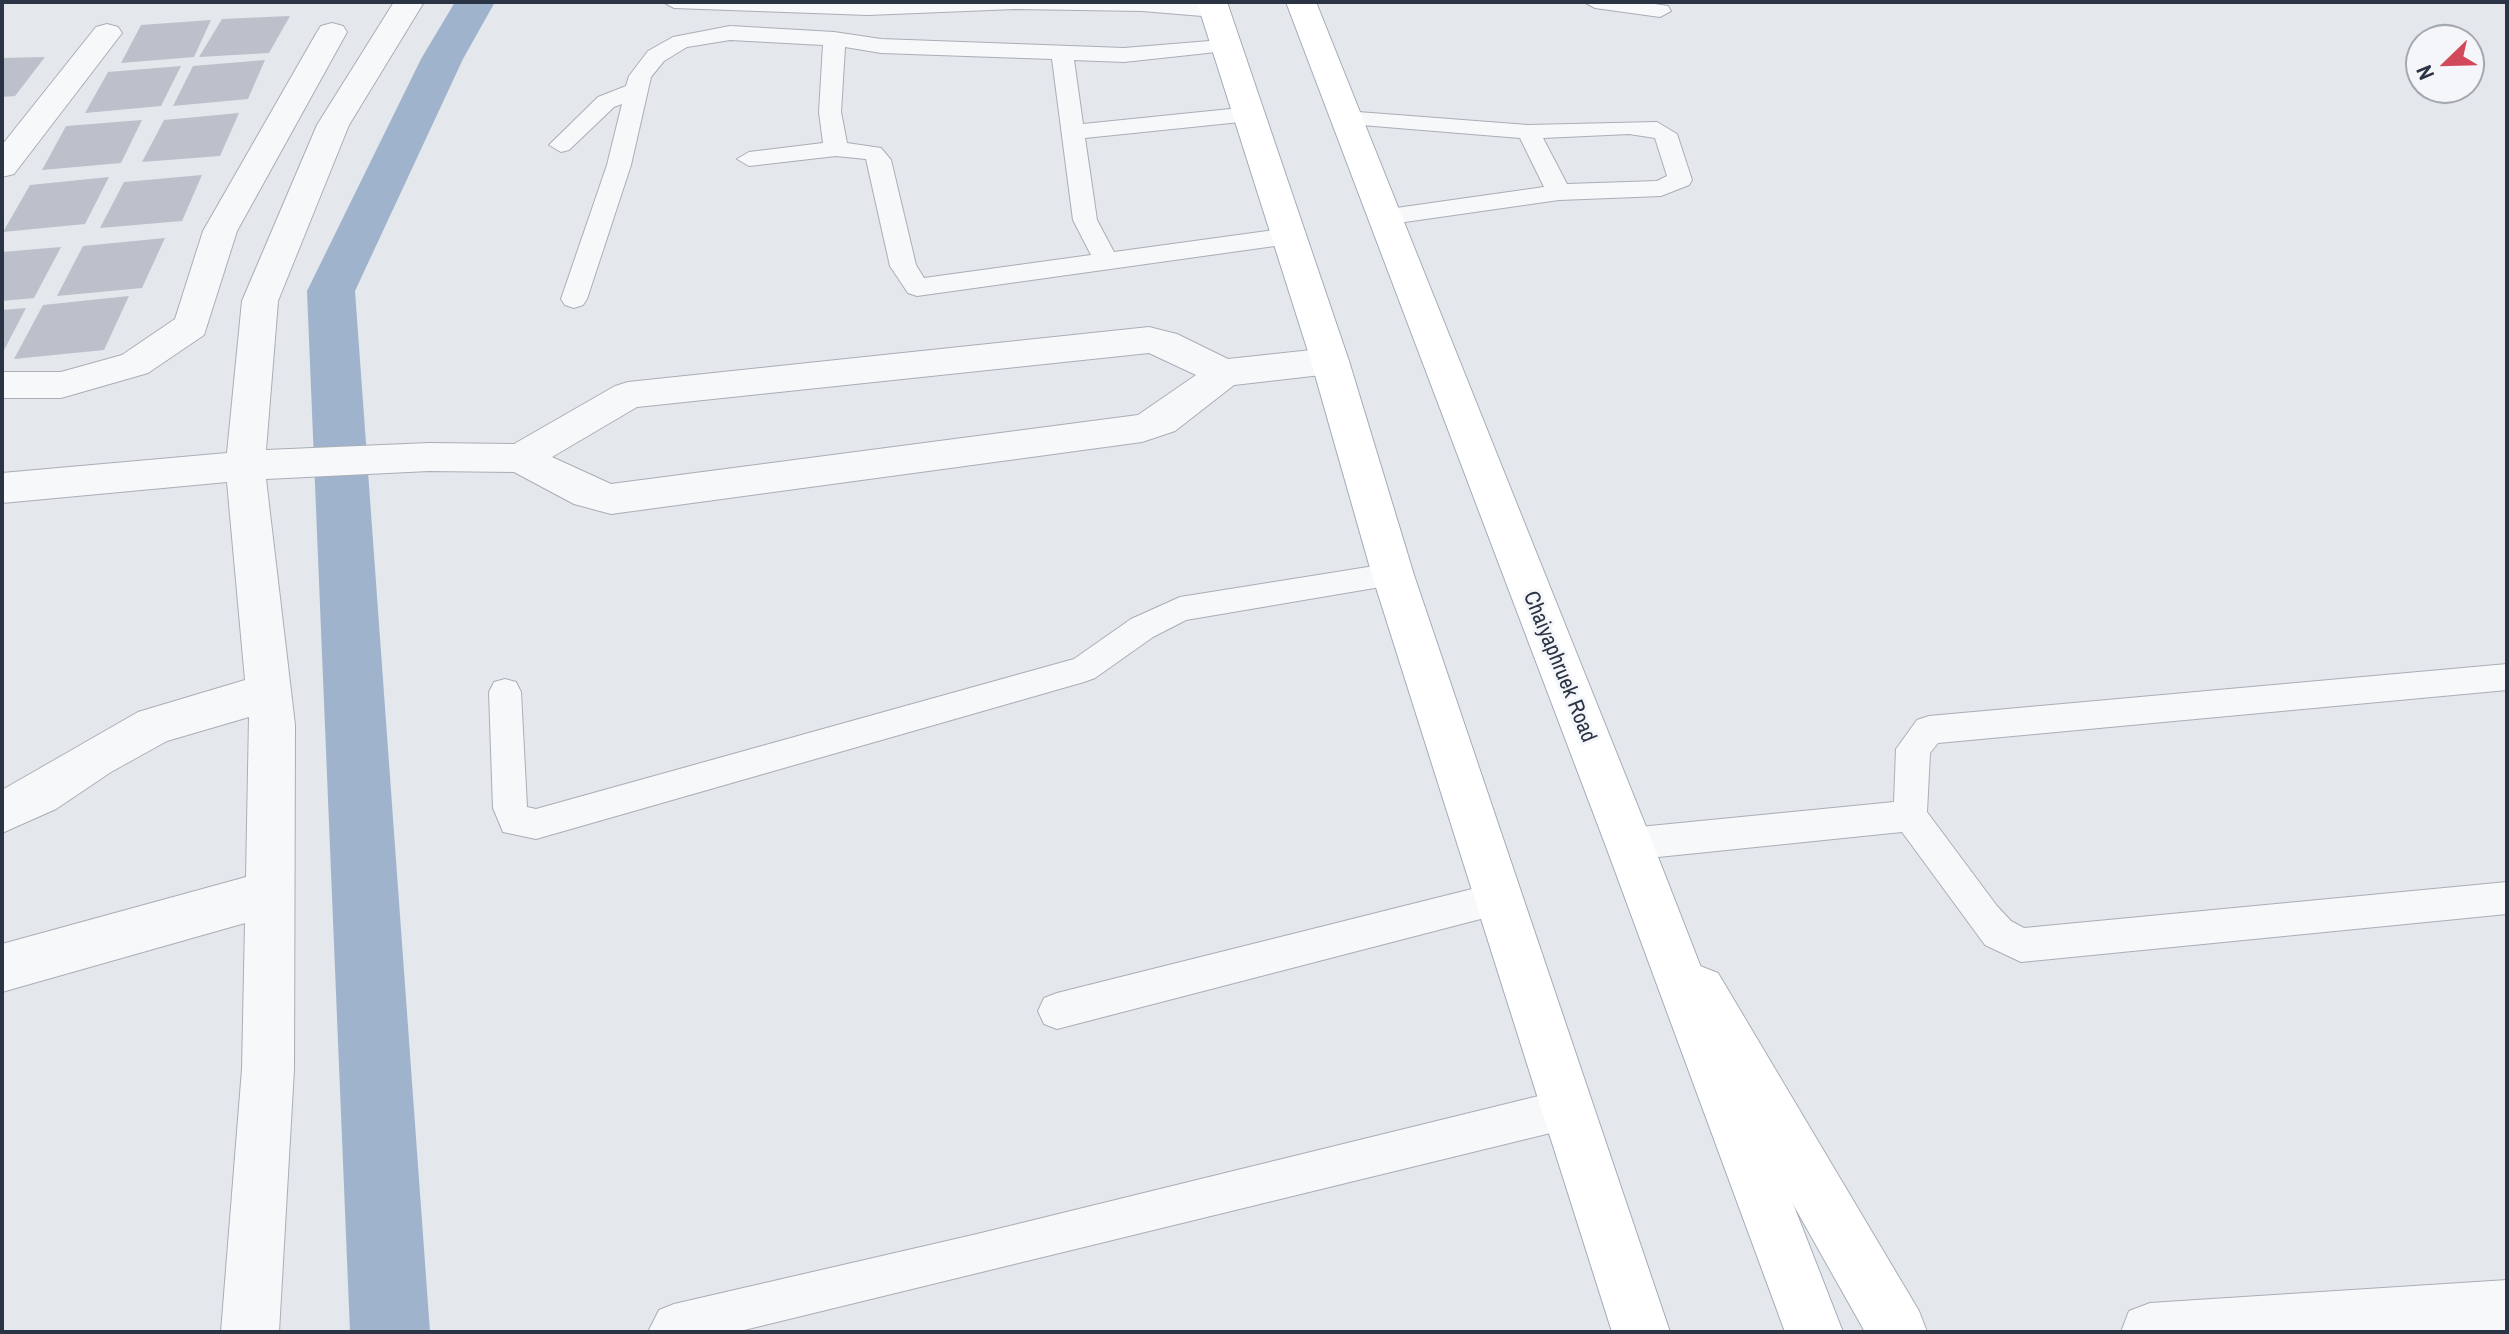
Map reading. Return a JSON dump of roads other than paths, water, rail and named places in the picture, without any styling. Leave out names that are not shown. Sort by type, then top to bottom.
[{"type":"main road","name":"Chaiyaphruek Road","points":[[1301,2],[1629,844],[1814,1332]]},
{"type":"main road","points":[[1218,19],[1330,361],[1393,575],[1641,1332]]},
{"type":"main road","points":[[1655,912],[1898,1332]]},
{"type":"main road","points":[[1592,1183],[1611,1332]]},
{"type":"street","points":[[250,1332],[268,1069],[270,893],[260,301],[333,125],[409,2]]},
{"type":"street","points":[[2,385],[61,385],[135,364],[191,326],[220,231],[332,32]]},
{"type":"street","points":[[2,167],[107,33]]},
{"type":"street","points":[[520,458],[628,395],[676,389],[1149,340],[1164,343],[1224,373]]},
{"type":"street","points":[[2,488],[262,464],[429,457],[520,458],[588,493],[611,499],[1142,428],[1161,421],[1224,373],[1330,361]]},
{"type":"street","points":[[2,812],[39,795],[95,758],[154,726],[269,692]]},
{"type":"street","points":[[2,968],[270,893]]},
{"type":"street","points":[[2150,1332],[2507,1309]]},
{"type":"lane","points":[[674,2],[868,9],[1015,2],[1142,5],[1218,19]]},
{"type":"lane","points":[[1595,2],[1660,11]]},
{"type":"lane","points":[[574,299],[619,165],[640,76],[656,56],[681,42],[730,33],[834,39],[881,46],[1124,55],[1218,19]]},
{"type":"lane","points":[[834,39],[830,112],[836,149]]},
{"type":"lane","points":[[1062,51],[1085,220],[1106,260]]},
{"type":"lane","points":[[561,145],[606,102],[636,90]]},
{"type":"lane","points":[[1071,132],[1250,114]]},
{"type":"lane","points":[[1345,118],[1528,132],[1629,127],[1657,129],[1665,134],[1680,180],[1661,188],[1559,192],[1384,217]]},
{"type":"lane","points":[[1528,132],[1559,192]]},
{"type":"lane","points":[[749,159],[836,149],[873,153],[879,160],[903,266],[917,287],[1067,269],[1106,260],[1289,236]]},
{"type":"lane","points":[[505,692],[510,808],[515,821],[536,824],[1084,669],[1142,628],[1180,609],[1393,575]]},
{"type":"lane","points":[[2507,677],[1929,730],[1913,749],[1910,816],[1984,918],[1998,933],[2021,945],[2507,898]]},
{"type":"lane","points":[[1629,844],[1910,816]]},
{"type":"lane","points":[[1057,1011],[1500,898]]},
{"type":"lane","points":[[669,1332],[674,1325],[977,1255],[1567,1109]]},
{"type":"waterway","points":[[390,1332],[331,291],[442,59],[475,2]]}]
